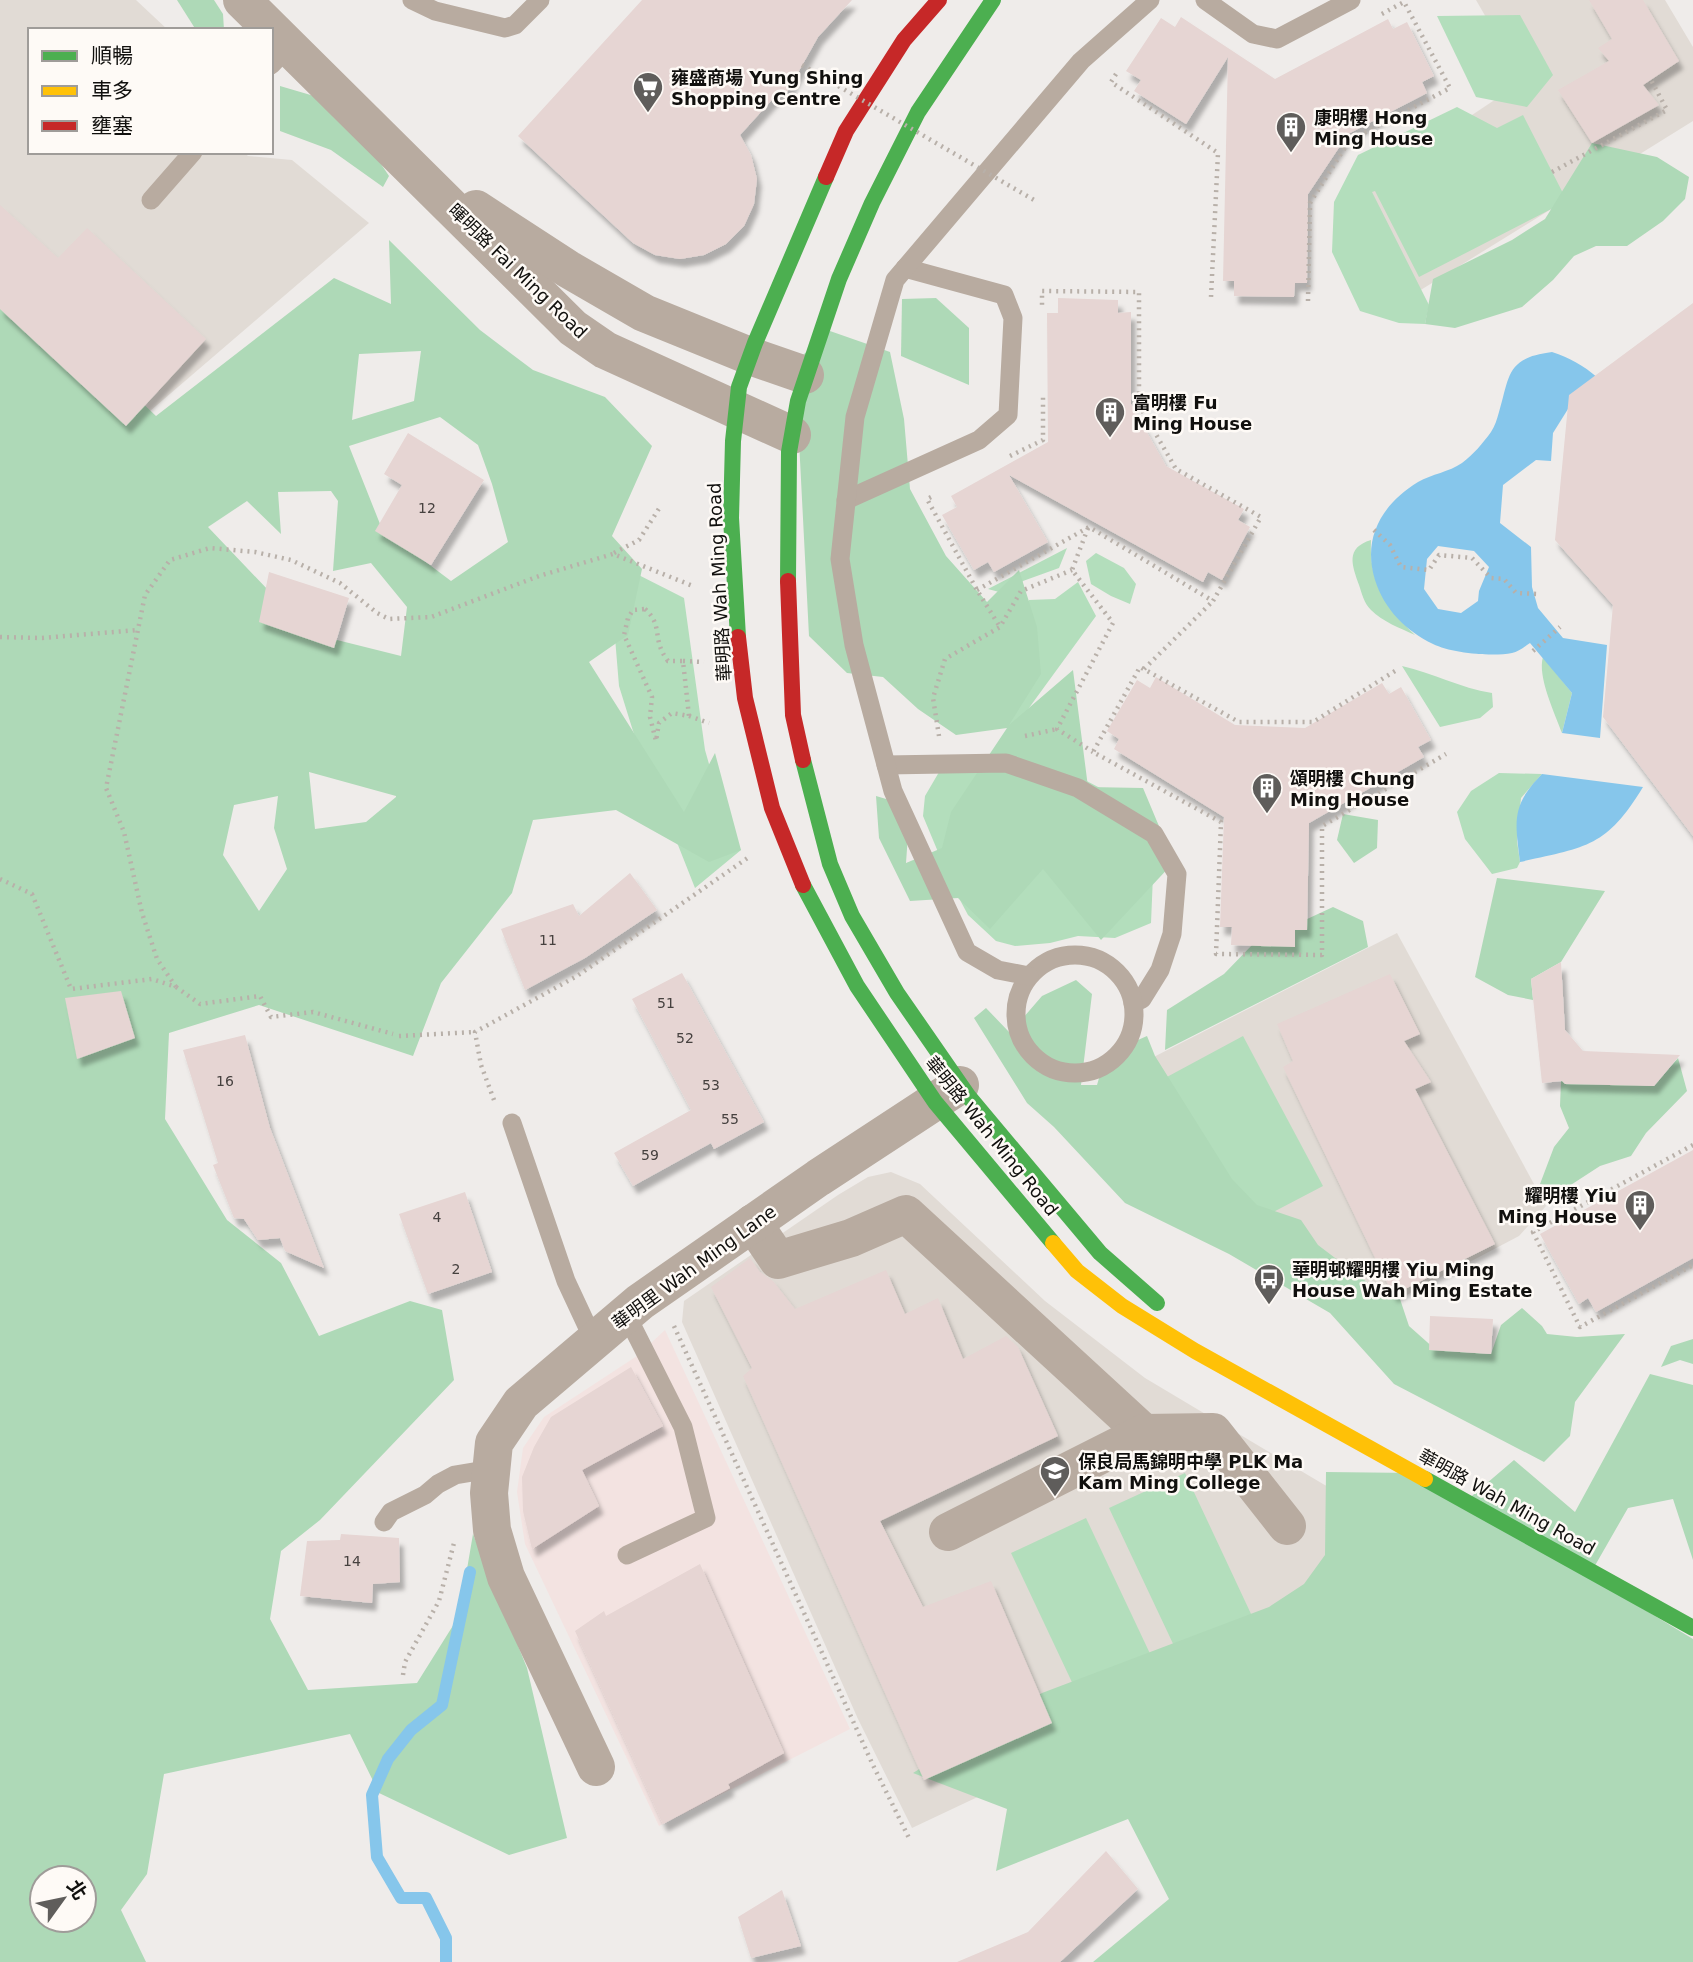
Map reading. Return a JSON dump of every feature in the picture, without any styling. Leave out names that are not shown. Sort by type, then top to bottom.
[{"type":"street","name":"暉明路 Fai Ming Road","points":[[242,0],[261,28]]},
{"type":"street","name":"華明路 Wah Ming Road","points":[[940,0],[904,40],[846,131],[739,387],[731,518],[736,614],[745,698],[772,808],[808,898],[857,986],[948,1093],[1100,1253],[1171,1316]]},
{"type":"street","name":"華明路 Wah Ming Road","points":[[993,0],[918,112],[872,203],[839,279],[806,375],[798,401],[789,452],[788,567],[793,715],[830,864],[852,916],[897,993],[948,1093],[1077,1271],[1122,1306],[1184,1344],[1693,1628]]},
{"type":"street","name":"暉明路 Fai Ming Road","points":[[280,55],[406,164],[573,328],[605,350],[792,435]]},
{"type":"street","name":"暉明路 Fai Ming Road","points":[[406,164],[568,269],[644,313],[750,356],[806,375]]},
{"type":"street","name":"華明里 Wah Ming Lane","points":[[596,1767],[506,1577],[492,1530],[489,1493],[494,1443],[521,1403],[626,1314],[753,1223],[948,1093]]},
{"type":"street","points":[[753,1223],[779,1260],[850,1238],[906,1214],[1144,1433]]},
{"type":"street","name":"華明路 Wah Ming Road","points":[[1193,1331],[1303,1410]]},
{"type":"street","points":[[948,1532],[1144,1433],[1213,1432],[1287,1526]]},
{"type":"lane","points":[[412,0],[435,12],[505,28],[515,25],[540,0]]},
{"type":"lane","points":[[1029,976],[998,970],[967,953],[893,791],[854,645],[840,559],[855,416],[895,279],[1081,61],[1150,0]]},
{"type":"lane","points":[[1205,0],[1253,34],[1277,39],[1351,0]]},
{"type":"lane","points":[[151,200],[191,154]]},
{"type":"lane","points":[[846,500],[979,440],[1008,415],[1013,318],[1004,295],[905,268]]},
{"type":"lane","points":[[886,765],[1006,763],[1079,788],[1154,834],[1177,874],[1172,934],[1160,971],[1142,999],[1133,1003]]},
{"type":"lane","points":[[1083,955],[1102,961],[1119,974],[1130,990],[1135,1010],[1132,1030],[1124,1048],[1109,1062],[1093,1070],[1074,1073],[1055,1069],[1039,1060],[1026,1046],[1018,1029],[1016,1011],[1020,992],[1029,976],[1044,963],[1063,956],[1083,955]]},
{"type":"lane","points":[[512,1123],[566,1281],[594,1341]]},
{"type":"lane","points":[[626,1314],[683,1427],[706,1518],[627,1555]]},
{"type":"lane","points":[[384,1522],[391,1512],[425,1495],[455,1475],[491,1469]]},
{"type":"path","points":[[1308,301],[1310,203],[1349,141],[1450,88],[1404,2],[1369,21]]},
{"type":"path","points":[[802,65],[1034,200]]},
{"type":"path","points":[[1118,72],[1111,82],[1218,153],[1211,297]]},
{"type":"path","points":[[1552,172],[1667,110],[1651,80]]},
{"type":"path","points":[[1042,318],[1042,291],[1139,292],[1139,405],[1176,469],[1261,517],[1213,601],[1144,669]]},
{"type":"path","points":[[1008,457],[1043,440],[1043,386]]},
{"type":"path","points":[[939,493],[927,499],[1000,627]]},
{"type":"path","points":[[393,1034],[313,1012],[271,1017],[260,996],[200,1004],[176,986],[157,959],[142,912],[124,831],[106,788],[145,595],[170,560],[210,548],[255,552],[291,560],[340,583],[377,613],[389,619],[430,617],[527,580],[613,554],[639,540],[660,507]]},
{"type":"path","points":[[1089,527],[1213,601]]},
{"type":"path","points":[[977,590],[1089,527]]},
{"type":"path","points":[[948,743],[939,739],[933,698],[944,659],[1000,627],[1021,590],[1072,570],[1089,527]]},
{"type":"path","points":[[1374,530],[1390,545],[1401,567],[1429,570],[1439,555],[1472,558],[1491,578],[1504,579],[1516,593],[1538,594]]},
{"type":"path","points":[[613,554],[692,586]]},
{"type":"path","points":[[1057,729],[1112,623],[1072,570]]},
{"type":"path","points":[[704,662],[668,661],[660,651],[656,639],[654,617],[645,609],[633,610],[624,635],[652,697],[650,717],[656,741],[659,723],[671,713],[709,723]]},
{"type":"path","points":[[1533,651],[1560,627]]},
{"type":"path","points":[[0,637],[42,638],[138,630]]},
{"type":"path","points":[[684,661],[689,716]]},
{"type":"path","points":[[1093,752],[1140,667],[1239,723],[1313,722],[1395,671]]},
{"type":"path","points":[[1018,738],[1057,729],[1093,752],[1221,822],[1216,954],[1322,955],[1322,826],[1446,754]]},
{"type":"path","points":[[399,1036],[475,1032],[577,976],[755,852]]},
{"type":"path","points":[[0,879],[32,894],[71,989],[152,979],[176,986]]},
{"type":"path","points":[[475,1032],[481,1065],[495,1101]]},
{"type":"path","points":[[1693,1145],[1533,1232],[1580,1327],[1693,1265]]},
{"type":"path","points":[[673,1322],[866,1751],[909,1838]]},
{"type":"shaded area","points":[[0,0],[136,0],[166,28],[28,28],[28,154],[246,154],[292,160],[369,223],[121,436],[0,341]]},
{"type":"shaded area","points":[[1476,0],[1665,0],[1693,47],[1693,121],[1403,301],[1352,195],[1523,81]]},
{"type":"shaded area","points":[[1397,933],[1546,1206],[1519,1236],[1365,1317],[1226,1233],[1138,1065]]},
{"type":"shaded area","name":"保良局馬錦明中學 PLK Ma Kam Ming College","points":[[891,1172],[920,1184],[1045,1301],[1145,1378],[1377,1513],[1353,1583],[1056,1760],[912,1828],[858,1719],[682,1322],[684,1301],[838,1195],[868,1177]]},
{"type":"shaded area","points":[[665,1330],[850,1729],[659,1826],[525,1544],[517,1492],[523,1448],[544,1417],[637,1356]]},
{"type":"green space","points":[[177,0],[214,0],[223,14],[224,28],[195,28]]},
{"type":"green space","points":[[1520,15],[1553,75],[1527,107],[1476,97],[1437,16]]},
{"type":"green space","points":[[280,86],[314,96],[361,134],[389,176],[383,187],[331,150],[280,131]]},
{"type":"green space","points":[[1457,107],[1497,128],[1523,115],[1567,201],[1419,277],[1375,191],[1372,192],[1429,305],[1425,324],[1399,323],[1360,311],[1332,252],[1334,202],[1358,155]]},
{"type":"green space","points":[[1592,143],[1657,157],[1689,177],[1685,199],[1663,221],[1627,246],[1596,246],[1574,256],[1553,280],[1522,307],[1455,328],[1425,324],[1433,279],[1512,240],[1545,219]]},
{"type":"green space","points":[[389,240],[480,330],[533,370],[605,397],[652,446],[612,536],[642,569],[628,635],[589,662],[684,812],[715,753],[741,850],[709,862],[616,810],[533,820],[512,893],[441,983],[413,1056],[259,1005],[169,1033],[165,1119],[227,1220],[281,1263],[319,1336],[410,1301],[442,1310],[454,1380],[320,1520],[281,1551],[270,1619],[308,1690],[417,1683],[459,1616],[473,1534],[527,1668],[567,1838],[509,1855],[379,1793],[350,1734],[164,1774],[147,1874],[121,1910],[146,1962],[0,1962],[0,274],[13,280],[156,416],[334,278],[391,304]],"holes":[[[421,351],[414,401],[352,420],[359,354]],[[440,417],[478,445],[508,542],[451,581],[382,529],[349,446]],[[331,491],[338,501],[333,571],[371,563],[407,607],[401,656],[309,633],[208,527],[247,501],[281,534],[278,492]],[[309,772],[396,796],[396,797],[366,822],[315,829]],[[278,796],[274,828],[287,869],[259,911],[223,855],[234,805]]]},
{"type":"green space","points":[[936,298],[969,328],[969,385],[901,356],[902,299]]},
{"type":"green space","points":[[830,331],[890,352],[904,419],[910,489],[946,556],[987,602],[1019,570],[1037,627],[1041,674],[1009,725],[1073,670],[1088,787],[1143,788],[1174,862],[1101,940],[1043,869],[990,929],[958,898],[910,901],[879,838],[876,796],[910,806],[906,863],[942,848],[951,812],[1007,728],[956,735],[918,709],[883,677],[847,673],[809,636],[795,362]]},
{"type":"green space","points":[[1371,540],[1373,569],[1381,593],[1395,614],[1415,635],[1381,618],[1365,601],[1354,571],[1353,558],[1357,548]]},
{"type":"green space","points":[[1067,548],[1059,568],[1023,581],[1010,595],[988,589]]},
{"type":"green space","points":[[1096,553],[1124,568],[1136,584],[1130,604],[1091,584],[1086,561]]},
{"type":"green space","points":[[613,562],[684,598],[705,750],[729,834],[741,850],[695,888],[633,731],[619,686],[611,589]]},
{"type":"green space","points":[[1078,582],[1096,616],[1015,727],[942,704],[1029,600],[1055,599]]},
{"type":"green space","points":[[1543,657],[1572,693],[1562,733],[1542,674]]},
{"type":"green space","points":[[1402,666],[1492,693],[1493,707],[1480,718],[1440,727]]},
{"type":"green space","points":[[942,767],[1062,768],[1100,788],[1155,827],[1151,923],[1115,938],[1078,936],[1050,943],[1015,946],[996,941],[968,915],[951,883],[923,816],[925,796]]},
{"type":"green space","points":[[1499,773],[1542,774],[1521,798],[1517,841],[1520,862],[1517,868],[1492,874],[1465,839],[1457,812],[1471,791]]},
{"type":"green space","points":[[1343,814],[1378,820],[1377,848],[1354,863],[1337,840]]},
{"type":"green space","points":[[1497,878],[1605,891],[1561,962],[1531,979],[1533,1000],[1508,995],[1475,977]]},
{"type":"green space","points":[[1333,907],[1363,921],[1368,947],[1165,1050],[1167,1010],[1224,974],[1253,944]]},
{"type":"green space","points":[[1076,980],[1092,994],[1081,1085],[1097,1085],[1106,1054],[1147,1036],[1155,1056],[1232,1179],[1257,1205],[1301,1220],[1318,1245],[1372,1286],[1373,1298],[1400,1299],[1409,1326],[1436,1350],[1491,1354],[1501,1325],[1522,1308],[1547,1334],[1577,1337],[1625,1334],[1575,1402],[1570,1436],[1544,1462],[1394,1384],[1330,1313],[1229,1254],[1125,1203],[1054,1127],[1027,1103],[974,1018],[986,1008],[1010,1033],[1042,996]]},
{"type":"green space","points":[[1243,1036],[1323,1186],[1243,1228],[1165,1078]]},
{"type":"green space","points":[[1678,1058],[1687,1091],[1646,1133],[1631,1156],[1600,1166],[1563,1190],[1540,1184],[1554,1147],[1569,1128],[1560,1106],[1561,1081],[1654,1086]]},
{"type":"green space","points":[[1693,1339],[1693,1364],[1680,1360],[1661,1367],[1671,1346]]},
{"type":"green space","points":[[1650,1374],[1693,1385],[1693,1560],[1673,1499],[1628,1508],[1589,1576],[1693,1639],[1693,1962],[1093,1962],[1169,1899],[1128,1819],[996,1871],[1007,1809],[913,1773],[1042,1693],[1269,1607],[1304,1584],[1325,1555],[1326,1472],[1414,1473],[1466,1501],[1514,1460],[1575,1512]]},
{"type":"green space","points":[[1185,1473],[1252,1616],[1176,1650],[1109,1508]]},
{"type":"green space","points":[[1086,1518],[1153,1660],[1078,1695],[1011,1553]]},
{"type":"water","points":[[1552,352],[1559,354],[1598,378],[1578,393],[1553,433],[1551,461],[1536,460],[1503,485],[1500,523],[1531,547],[1532,587],[1538,608],[1563,638],[1607,645],[1600,738],[1562,733],[1572,693],[1530,643],[1514,652],[1494,655],[1461,652],[1433,644],[1405,626],[1390,610],[1379,591],[1372,565],[1373,536],[1385,512],[1418,482],[1457,466],[1474,453],[1494,427],[1512,370],[1526,359]],"holes":[[[1438,546],[1474,551],[1489,567],[1479,591],[1478,601],[1461,613],[1438,609],[1424,589],[1427,559]]]},
{"type":"water","points":[[1542,774],[1643,787],[1617,822],[1592,842],[1562,853],[1520,862],[1517,824],[1520,805]]},
{"type":"building","name":"雍盛商場 Yung Shing Shopping Centre","points":[[642,0],[852,0],[818,37],[786,94],[780,91],[740,135],[751,155],[757,179],[754,204],[744,226],[726,244],[704,255],[680,259],[655,255],[633,243],[518,136]]},
{"type":"building","points":[[1589,0],[1643,0],[1679,61],[1643,85],[1659,105],[1592,143],[1558,90],[1609,61],[1598,48],[1612,39]]},
{"type":"building","name":"康明樓 Hong Ming House","points":[[1181,17],[1275,79],[1388,19],[1393,29],[1407,22],[1434,76],[1422,82],[1427,93],[1348,134],[1308,194],[1307,283],[1295,283],[1294,297],[1234,296],[1234,281],[1223,281],[1228,57],[1186,124],[1134,91],[1141,80],[1126,71],[1161,18],[1175,27]]},
{"type":"building","points":[[0,205],[58,258],[87,228],[206,339],[126,426],[0,309]]},
{"type":"building","name":"富明樓 Fu Ming House","points":[[1058,298],[1118,300],[1118,313],[1131,312],[1131,404],[1166,466],[1244,509],[1238,520],[1250,527],[1222,580],[1208,572],[1203,582],[1009,475],[1048,542],[994,572],[988,562],[974,570],[942,515],[957,507],[951,496],[1048,442],[1047,313],[1058,313]]},
{"type":"building","points":[[1693,303],[1693,836],[1603,717],[1613,605],[1555,540],[1569,395]]},
{"type":"building","points":[[408,433],[484,480],[431,565],[375,531],[402,485],[384,474]]},
{"type":"building","points":[[269,572],[349,598],[334,648],[259,622]]},
{"type":"building","name":"頌明樓 Chung Ming House","points":[[1156,677],[1235,725],[1305,728],[1382,683],[1389,694],[1401,687],[1431,740],[1418,747],[1424,757],[1309,823],[1307,930],[1295,930],[1295,947],[1231,945],[1232,927],[1220,927],[1224,817],[1114,749],[1119,739],[1107,731],[1137,680],[1150,688]]},
{"type":"building","points":[[630,873],[657,910],[585,958],[525,990],[501,929],[573,904],[579,916]]},
{"type":"building","points":[[1561,962],[1565,1030],[1583,1051],[1680,1055],[1654,1086],[1565,1084],[1562,1081],[1542,1083],[1531,979]]},
{"type":"building","points":[[682,973],[764,1122],[714,1149],[711,1143],[633,1186],[614,1153],[691,1110],[632,999]]},
{"type":"building","points":[[1390,974],[1420,1034],[1404,1041],[1431,1082],[1415,1089],[1495,1244],[1393,1295],[1283,1067],[1293,1061],[1277,1024]]},
{"type":"building","points":[[121,991],[135,1038],[77,1059],[65,998]]},
{"type":"building","points":[[245,1035],[270,1128],[324,1268],[285,1251],[280,1238],[258,1240],[244,1219],[234,1218],[213,1165],[218,1163],[183,1050]]},
{"type":"building","name":"耀明樓 Yiu Ming House","points":[[1693,1150],[1693,1258],[1596,1312],[1588,1298],[1579,1304],[1540,1234]]},
{"type":"building","points":[[465,1192],[492,1272],[428,1294],[399,1214]]},
{"type":"building","name":"保良局馬錦明中學 PLK Ma Kam Ming College","points":[[750,1258],[795,1309],[886,1270],[905,1314],[938,1298],[963,1359],[1006,1336],[1018,1347],[1058,1436],[880,1521],[923,1607],[991,1581],[1052,1723],[924,1780],[743,1376],[752,1368],[711,1287]]},
{"type":"building","points":[[1430,1316],[1493,1319],[1491,1354],[1429,1350]]},
{"type":"building","points":[[631,1367],[663,1426],[582,1470],[599,1506],[532,1549],[523,1511],[522,1477],[534,1447],[551,1417]]},
{"type":"building","points":[[341,1534],[399,1538],[400,1582],[373,1584],[372,1603],[300,1596],[307,1541],[340,1540]]},
{"type":"building","points":[[700,1564],[784,1753],[728,1784],[730,1788],[663,1824],[575,1631],[604,1611],[606,1616]]},
{"type":"building","points":[[1106,1851],[1138,1889],[1060,1962],[957,1962],[1028,1932]]},
{"type":"building","points":[[782,1890],[801,1946],[751,1958],[738,1917]]},
{"type":"waterway","points":[[446,1962],[446,1938],[426,1898],[401,1898],[377,1857],[372,1795],[388,1759],[411,1730],[442,1705],[470,1572]]},
{"type":"traffic: fast","points":[[788,581],[789,452],[798,401],[839,279],[872,203],[918,112],[993,0]]},
{"type":"traffic: fast","points":[[738,637],[731,518],[733,441],[739,387],[826,177]]},
{"type":"traffic: fast","points":[[803,760],[830,864],[852,916],[897,993],[969,1097],[1100,1253],[1157,1303]]},
{"type":"traffic: fast","points":[[803,885],[857,986],[935,1102],[1053,1243]]},
{"type":"traffic: fast","points":[[1425,1479],[1693,1628]]},
{"type":"traffic: slow","points":[[1053,1243],[1077,1271],[1122,1306],[1195,1351],[1425,1479]]},
{"type":"traffic: jam","points":[[826,177],[846,131],[904,40],[939,0]]},
{"type":"traffic: jam","points":[[788,581],[793,715],[803,760]]},
{"type":"traffic: jam","points":[[738,637],[745,698],[772,808],[803,885]]},
{"type":"place","name":"雍盛商場 Yung Shing Shopping Centre","points":[[648,114]]},
{"type":"place","name":"康明樓 Hong Ming House","points":[[1291,154]]},
{"type":"place","name":"富明樓 Fu Ming House","points":[[1110,439]]},
{"type":"place","name":"頌明樓 Chung Ming House","points":[[1267,815]]},
{"type":"place","name":"耀明樓 Yiu Ming House","points":[[1640,1232]]},
{"type":"place","name":"華明邨耀明樓 Yiu Ming House Wah Ming Estate","points":[[1269,1306]]},
{"type":"place","name":"保良局馬錦明中學 PLK Ma Kam Ming College","points":[[1055,1498]]}]
